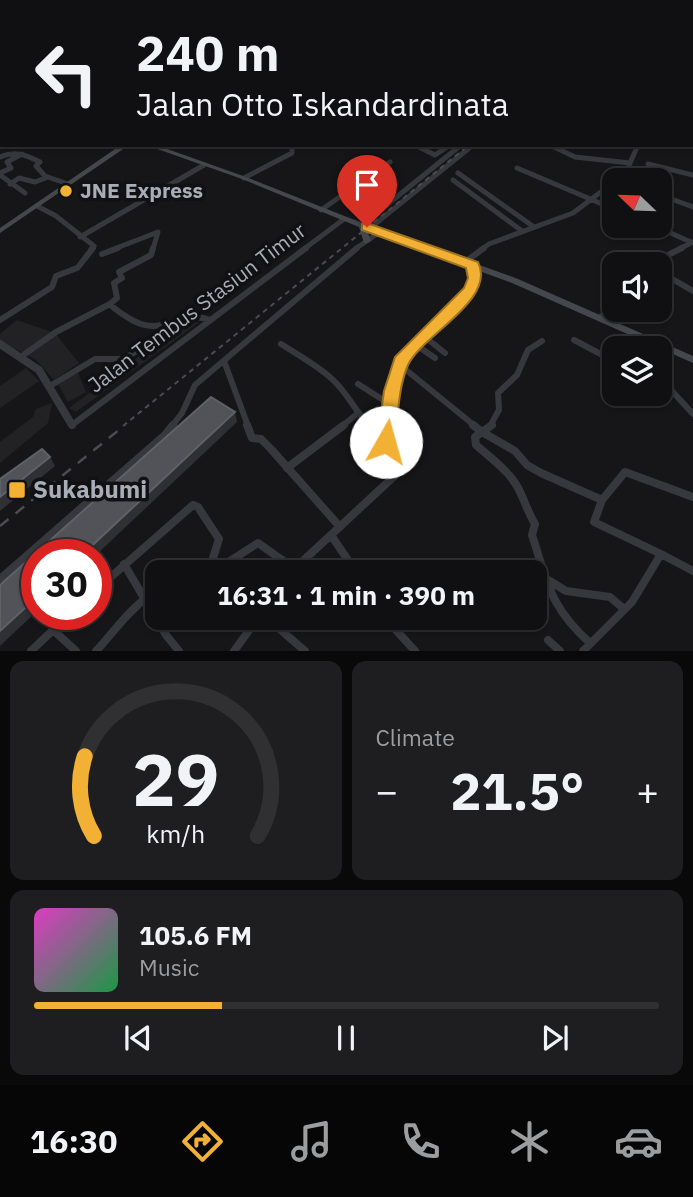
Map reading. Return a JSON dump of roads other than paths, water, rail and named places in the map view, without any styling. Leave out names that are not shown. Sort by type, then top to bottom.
[{"type":"main road","points":[[0,231],[123,147]]},
{"type":"main road","points":[[155,147],[469,264],[600,317],[693,360]]},
{"type":"main road","points":[[366,227],[366,241]]},
{"type":"street","points":[[244,178],[292,153],[292,147]]},
{"type":"street","points":[[419,147],[434,155],[447,147]]},
{"type":"street","points":[[366,227],[459,147]]},
{"type":"street","points":[[366,227],[470,147]]},
{"type":"street","points":[[554,147],[568,155],[630,163]]},
{"type":"street","points":[[626,168],[635,147]]},
{"type":"street","points":[[0,157],[10,151],[22,154],[40,162],[36,166],[48,177],[68,184]]},
{"type":"street","points":[[22,154],[7,162],[12,167],[0,174],[25,193]]},
{"type":"street","points":[[321,210],[390,163]]},
{"type":"street","points":[[80,237],[204,164]]},
{"type":"street","points":[[648,164],[693,175]]},
{"type":"street","points":[[517,168],[602,204]]},
{"type":"street","points":[[458,173],[534,227]]},
{"type":"street","points":[[10,184],[18,178],[34,183],[48,177]]},
{"type":"street","points":[[453,180],[522,231]]},
{"type":"street","points":[[386,442],[391,405],[404,356],[472,287],[475,278],[469,264],[489,244],[573,213],[602,193]]},
{"type":"street","points":[[672,199],[693,207]]},
{"type":"street","points":[[0,320],[52,287],[56,276],[78,267],[84,256],[94,247],[56,216],[37,206]]},
{"type":"street","name":"Jalan Tembus Stasiun Timur","points":[[72,425],[344,219]]},
{"type":"street","points":[[22,356],[56,332],[117,298],[114,283],[122,278],[119,272],[151,255],[158,232],[102,254]]},
{"type":"street","points":[[0,579],[165,435],[182,413],[192,389],[380,232]]},
{"type":"street","points":[[672,234],[693,243]]},
{"type":"street","points":[[672,253],[693,243]]},
{"type":"street","points":[[672,279],[693,291]]},
{"type":"street","points":[[110,303],[117,312],[126,314],[137,324],[148,327],[198,314],[211,320]]},
{"type":"street","points":[[425,337],[445,353]]},
{"type":"street","points":[[574,340],[602,355]]},
{"type":"street","points":[[540,560],[532,533],[534,522],[509,475],[476,445],[475,437],[492,425],[499,413],[501,401],[498,393],[519,371],[520,362],[532,345],[542,341]]},
{"type":"street","points":[[0,344],[22,356],[39,370],[72,425]]},
{"type":"street","points":[[50,386],[95,359],[123,359],[151,344]]},
{"type":"street","points":[[281,344],[331,378],[352,401],[357,414],[386,442],[401,462],[402,469],[305,560]]},
{"type":"street","points":[[416,345],[435,358]]},
{"type":"street","points":[[224,361],[249,433],[255,440],[261,439],[266,444],[340,527]]},
{"type":"street","points":[[400,365],[482,432],[514,451],[527,465],[602,500]]},
{"type":"street","points":[[358,384],[391,405]]},
{"type":"street","points":[[672,391],[693,414]]},
{"type":"street","points":[[287,468],[323,443],[357,414]]},
{"type":"street","points":[[693,497],[625,471],[602,500],[594,522],[693,571]]},
{"type":"street","points":[[112,575],[193,505],[198,507],[219,539],[213,556],[215,560]]},
{"type":"street","points":[[331,536],[348,560]]},
{"type":"street","points":[[232,560],[259,543],[280,560]]},
{"type":"street","points":[[547,583],[555,604],[586,647],[646,583],[661,554]]},
{"type":"street","points":[[124,564],[145,596]]},
{"type":"street","points":[[547,579],[566,591],[610,597],[624,609]]},
{"type":"street","points":[[96,651],[114,632],[125,614],[145,599]]},
{"type":"street","points":[[31,651],[53,630],[76,651]]},
{"type":"street","points":[[163,630],[179,651]]},
{"type":"street","points":[[234,651],[249,630]]},
{"type":"street","points":[[281,630],[305,651]]},
{"type":"street","points":[[396,630],[415,651]]},
{"type":"street","points":[[548,640],[560,651]]},
{"type":"railway","points":[[123,426],[467,147]]},
{"type":"railway","points":[[0,526],[125,425]]},
{"type":"place","name":"JNE Express","points":[[66,191]]},
{"type":"place","name":"Sukabumi","points":[[17,490]]}]
